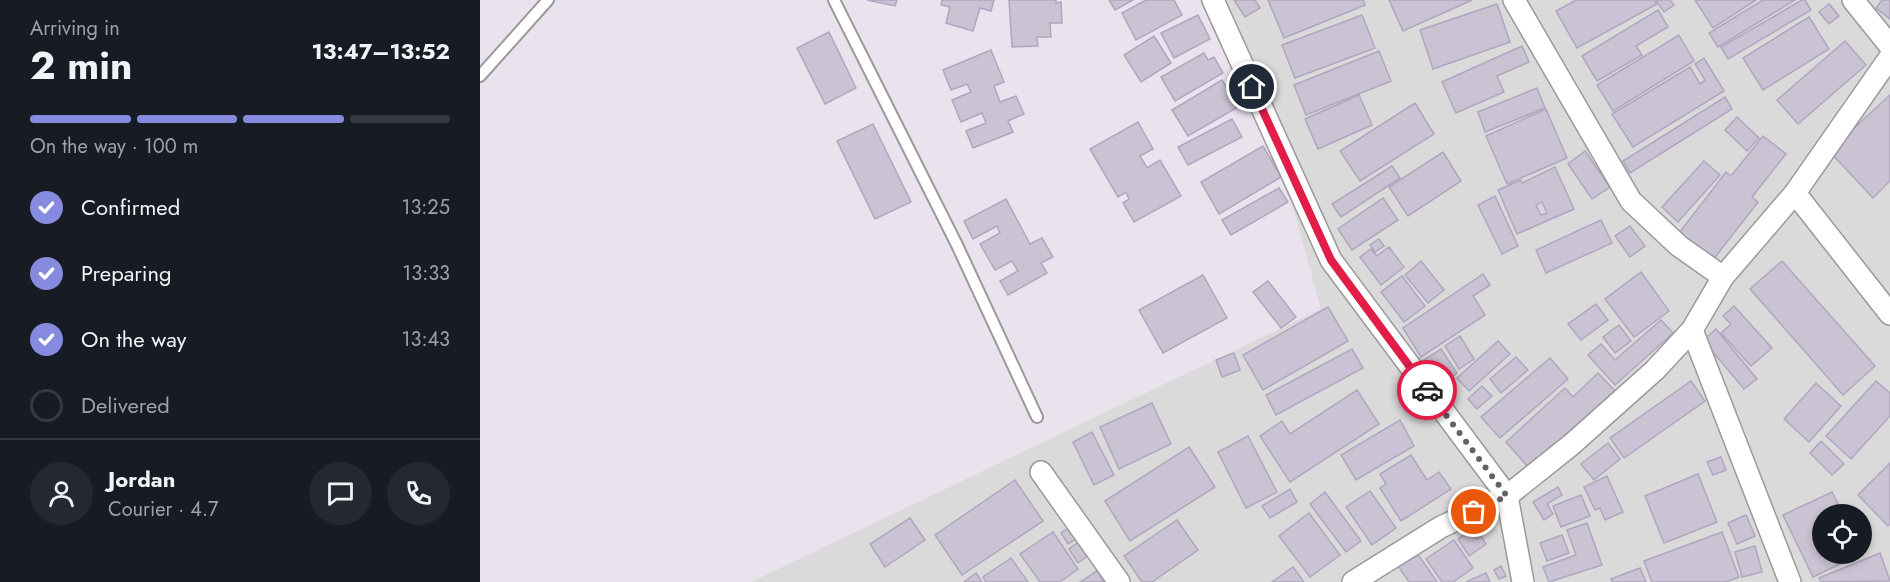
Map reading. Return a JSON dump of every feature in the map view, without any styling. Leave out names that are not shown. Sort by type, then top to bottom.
[{"type":"street","points":[[1213,0],[1331,260],[1507,496],[1523,582]]},
{"type":"street","points":[[1514,0],[1631,201],[1679,246],[1723,277]]},
{"type":"street","points":[[1853,0],[1890,46]]},
{"type":"street","points":[[1353,582],[1441,527],[1507,496],[1570,445],[1655,370],[1692,330],[1723,277],[1795,193],[1890,57]]},
{"type":"street","points":[[1795,193],[1890,314]]},
{"type":"street","points":[[1692,330],[1790,582]]},
{"type":"street","points":[[1041,472],[1119,582]]},
{"type":"lane","points":[[480,76],[548,0]]},
{"type":"lane","points":[[834,0],[957,245],[1037,417]]},
{"type":"shaded area","points":[[1199,0],[1890,0],[1890,582],[751,582],[1321,309],[1294,211],[1257,105]]},
{"type":"building","points":[[867,0],[897,0],[895,6]]},
{"type":"building","points":[[942,0],[994,0],[991,11],[980,8],[973,31],[946,23],[950,7],[941,5]]},
{"type":"building","points":[[1009,0],[1056,0],[1056,3],[1061,2],[1062,23],[1050,23],[1051,37],[1037,37],[1038,46],[1012,47]]},
{"type":"building","points":[[1109,0],[1133,0],[1115,10]]},
{"type":"building","points":[[1146,0],[1174,0],[1182,15],[1136,40],[1122,13]]},
{"type":"building","points":[[1234,0],[1255,0],[1260,8],[1245,17]]},
{"type":"building","points":[[1268,0],[1363,0],[1365,5],[1284,38]]},
{"type":"building","points":[[1389,0],[1472,0],[1403,31]]},
{"type":"building","points":[[1576,0],[1654,0],[1657,4],[1577,48],[1556,11]]},
{"type":"building","points":[[1656,0],[1670,0],[1674,5],[1664,12]]},
{"type":"building","points":[[1695,0],[1756,0],[1713,28]]},
{"type":"building","points":[[1763,0],[1795,0],[1718,47],[1709,33]]},
{"type":"building","points":[[1805,0],[1811,10],[1728,59],[1721,47]]},
{"type":"building","points":[[1882,0],[1890,0],[1890,19],[1876,8]]},
{"type":"building","points":[[1497,4],[1510,42],[1433,69],[1420,30]]},
{"type":"building","points":[[1829,4],[1839,16],[1829,24],[1819,12]]},
{"type":"building","points":[[1658,10],[1668,27],[1636,46],[1642,55],[1597,81],[1582,56]]},
{"type":"building","points":[[1198,15],[1210,39],[1174,58],[1161,33]]},
{"type":"building","points":[[1362,15],[1375,48],[1295,78],[1282,45]]},
{"type":"building","points":[[1809,17],[1829,49],[1763,90],[1743,58]]},
{"type":"building","points":[[829,32],[856,88],[825,104],[797,48]]},
{"type":"building","points":[[1679,35],[1694,61],[1613,111],[1597,85]]},
{"type":"building","points":[[1154,36],[1171,63],[1141,82],[1124,55]]},
{"type":"building","points":[[1845,41],[1866,65],[1798,124],[1777,100]]},
{"type":"building","points":[[1522,46],[1529,62],[1497,76],[1504,92],[1456,113],[1442,82]]},
{"type":"building","points":[[991,50],[1004,82],[994,86],[1000,102],[1016,96],[1024,114],[1008,121],[1013,132],[973,148],[966,131],[986,123],[982,113],[961,122],[952,100],[971,92],[967,84],[951,90],[943,70]]},
{"type":"building","points":[[1379,51],[1391,81],[1306,115],[1294,85]]},
{"type":"building","points":[[1204,53],[1208,60],[1214,57],[1223,73],[1175,101],[1161,77]]},
{"type":"building","points":[[1704,58],[1724,91],[1633,147],[1612,114],[1690,67],[1700,84],[1705,80],[1695,64]]},
{"type":"building","points":[[1222,80],[1238,107],[1188,136],[1172,110]]},
{"type":"building","points":[[1537,88],[1545,108],[1485,132],[1478,112]]},
{"type":"building","points":[[1359,95],[1372,125],[1318,149],[1305,119]]},
{"type":"building","points":[[1890,95],[1890,181],[1873,198],[1829,151]]},
{"type":"building","points":[[1725,97],[1732,109],[1630,173],[1623,161]]},
{"type":"building","points":[[1415,103],[1434,134],[1360,181],[1340,151]]},
{"type":"building","points":[[1546,109],[1567,158],[1507,184],[1486,136]]},
{"type":"building","points":[[1737,117],[1759,138],[1747,151],[1725,130]]},
{"type":"building","points":[[1232,119],[1242,137],[1188,165],[1178,147]]},
{"type":"building","points":[[1138,122],[1153,149],[1140,156],[1147,168],[1160,160],[1181,196],[1134,222],[1123,203],[1129,199],[1126,192],[1118,197],[1090,149]]},
{"type":"building","points":[[873,124],[911,202],[875,219],[837,141]]},
{"type":"building","points":[[1763,136],[1786,154],[1752,197],[1758,202],[1713,260],[1679,233],[1726,172],[1731,176]]},
{"type":"building","points":[[1263,146],[1281,177],[1219,214],[1201,182]]},
{"type":"building","points":[[1585,151],[1610,187],[1592,199],[1568,164]]},
{"type":"building","points":[[1443,152],[1461,181],[1408,216],[1389,187]]},
{"type":"building","points":[[1704,161],[1720,175],[1678,222],[1662,207]]},
{"type":"building","points":[[1392,166],[1400,178],[1341,217],[1332,204]]},
{"type":"building","points":[[1555,167],[1574,209],[1517,234],[1498,190],[1521,180],[1522,183]],"holes":[[[1542,202],[1547,213],[1541,215],[1536,205]]]},
{"type":"building","points":[[1279,188],[1288,202],[1231,235],[1222,220]]},
{"type":"building","points":[[1495,196],[1518,246],[1502,254],[1478,205]]},
{"type":"building","points":[[1383,198],[1398,220],[1352,250],[1338,229]]},
{"type":"building","points":[[1006,199],[1030,244],[1042,238],[1053,257],[1041,263],[1047,273],[1008,295],[1000,281],[1018,271],[1012,261],[995,270],[980,244],[1000,233],[997,226],[973,239],[964,221]]},
{"type":"building","points":[[1601,220],[1612,243],[1546,273],[1536,250]]},
{"type":"building","points":[[1630,226],[1645,246],[1630,257],[1615,236]]},
{"type":"building","points":[[1379,239],[1384,246],[1375,252],[1370,245]]},
{"type":"building","points":[[1389,247],[1404,267],[1381,285],[1360,257],[1371,249],[1377,256]]},
{"type":"building","points":[[1421,261],[1444,290],[1428,303],[1405,275]]},
{"type":"building","points":[[1782,261],[1875,366],[1843,395],[1750,289]]},
{"type":"building","points":[[1641,272],[1669,311],[1634,337],[1605,299]]},
{"type":"building","points":[[1483,274],[1490,285],[1473,296],[1485,315],[1421,357],[1403,328]]},
{"type":"building","points":[[1203,275],[1227,318],[1163,353],[1139,310]]},
{"type":"building","points":[[1402,276],[1425,306],[1404,322],[1381,292]]},
{"type":"building","points":[[1268,281],[1296,317],[1281,328],[1253,292]]},
{"type":"building","points":[[1596,304],[1608,320],[1581,340],[1568,324]]},
{"type":"building","points":[[1734,306],[1772,348],[1751,366],[1721,333],[1731,324],[1723,316]]},
{"type":"building","points":[[1328,307],[1348,341],[1263,390],[1243,355]]},
{"type":"building","points":[[1661,320],[1673,333],[1615,385],[1588,355],[1601,344],[1615,360]]},
{"type":"building","points":[[1619,325],[1631,341],[1615,353],[1603,337]]},
{"type":"building","points":[[1716,329],[1757,379],[1744,389],[1703,340]]},
{"type":"building","points":[[1460,336],[1474,359],[1459,369],[1445,346]]},
{"type":"building","points":[[1498,341],[1510,354],[1469,391],[1457,378]]},
{"type":"building","points":[[1352,349],[1363,368],[1276,415],[1266,395]]},
{"type":"building","points":[[1441,349],[1457,373],[1441,385],[1424,360]]},
{"type":"building","points":[[1234,353],[1240,370],[1222,377],[1216,360]]},
{"type":"building","points":[[1516,357],[1528,370],[1501,393],[1490,379]]},
{"type":"building","points":[[1550,358],[1568,379],[1500,438],[1481,417]]},
{"type":"building","points":[[1598,373],[1615,391],[1530,469],[1506,442],[1565,388],[1573,397]]},
{"type":"building","points":[[1691,381],[1705,401],[1624,458],[1610,438]]},
{"type":"building","points":[[1876,381],[1890,393],[1890,416],[1851,459],[1826,436]]},
{"type":"building","points":[[1816,383],[1841,406],[1809,442],[1784,419]]},
{"type":"building","points":[[1482,386],[1492,396],[1477,409],[1468,399]]},
{"type":"building","points":[[1357,390],[1379,424],[1290,482],[1260,436],[1282,421],[1290,434]]},
{"type":"building","points":[[1152,403],[1171,444],[1119,469],[1100,427]]},
{"type":"building","points":[[1400,420],[1414,446],[1356,480],[1341,455]]},
{"type":"building","points":[[1092,432],[1114,475],[1094,485],[1073,442]]},
{"type":"building","points":[[1248,436],[1277,492],[1246,508],[1218,452]]},
{"type":"building","points":[[1821,441],[1844,464],[1832,475],[1810,453]]},
{"type":"building","points":[[1608,443],[1620,459],[1594,480],[1581,464]]},
{"type":"building","points":[[1189,447],[1215,487],[1130,541],[1105,501]]},
{"type":"building","points":[[1411,455],[1427,480],[1439,472],[1451,489],[1401,521],[1380,488],[1386,484],[1380,474]]},
{"type":"building","points":[[1721,457],[1726,470],[1713,475],[1707,462]]},
{"type":"building","points":[[1890,463],[1890,524],[1888,526],[1872,509],[1872,504],[1867,504],[1858,495]]},
{"type":"building","points":[[1698,474],[1717,522],[1664,543],[1645,496]]},
{"type":"building","points":[[1607,476],[1623,512],[1605,520],[1600,508],[1595,510],[1584,487]]},
{"type":"building","points":[[1015,480],[1043,521],[962,575],[935,535]]},
{"type":"building","points":[[1558,487],[1562,495],[1547,504],[1553,514],[1544,520],[1533,502]]},
{"type":"building","points":[[1290,489],[1297,502],[1270,518],[1262,506]]},
{"type":"building","points":[[1370,491],[1396,528],[1372,545],[1346,507]]},
{"type":"building","points":[[1325,492],[1361,541],[1346,552],[1310,504]]},
{"type":"building","points":[[1832,492],[1838,504],[1812,504],[1812,564],[1840,564],[1813,577],[1783,515]]},
{"type":"building","points":[[1581,495],[1590,516],[1561,527],[1553,506]]},
{"type":"building","points":[[1309,513],[1340,555],[1310,577],[1279,536]]},
{"type":"building","points":[[1746,515],[1755,536],[1737,544],[1728,523]]},
{"type":"building","points":[[1485,517],[1489,526],[1468,530],[1466,523]]},
{"type":"building","points":[[910,518],[925,540],[885,567],[870,544]]},
{"type":"building","points":[[1177,520],[1198,550],[1152,582],[1142,582],[1124,556]]},
{"type":"building","points":[[1587,523],[1602,565],[1549,582],[1543,567],[1576,555],[1567,530]]},
{"type":"building","points":[[1072,525],[1080,537],[1068,544],[1061,533]]},
{"type":"building","points":[[1470,531],[1476,539],[1481,536],[1486,544],[1469,556],[1458,539]]},
{"type":"building","points":[[1053,532],[1078,569],[1060,582],[1040,582],[1020,554]]},
{"type":"building","points":[[1722,532],[1739,577],[1726,582],[1652,582],[1644,561]]},
{"type":"building","points":[[1562,535],[1569,553],[1547,561],[1540,543]]},
{"type":"building","points":[[1081,540],[1090,554],[1078,563],[1069,549]]},
{"type":"building","points":[[1454,540],[1473,568],[1453,582],[1442,582],[1426,559]]},
{"type":"building","points":[[1755,546],[1762,572],[1742,577],[1735,552]]},
{"type":"building","points":[[1415,550],[1437,582],[1409,582],[1396,563]]},
{"type":"building","points":[[1880,553],[1890,581],[1821,582],[1819,578],[1853,564],[1872,564],[1872,556]]},
{"type":"building","points":[[1011,558],[1028,582],[986,582],[983,577]]},
{"type":"building","points":[[1501,566],[1506,576],[1499,579],[1494,570]]},
{"type":"building","points":[[1293,567],[1304,582],[1272,582]]},
{"type":"building","points":[[1640,568],[1646,582],[1612,582],[1611,579]]},
{"type":"building","points":[[1097,571],[1104,582],[1080,582]]},
{"type":"building","points":[[976,573],[982,582],[964,582]]},
{"type":"building","points":[[1486,573],[1490,582],[1466,582]]},
{"type":"way so far","points":[[1427,390],[1507,496],[1474,512]]},
{"type":"route","points":[[1252,87],[1331,260],[1427,390]]}]
